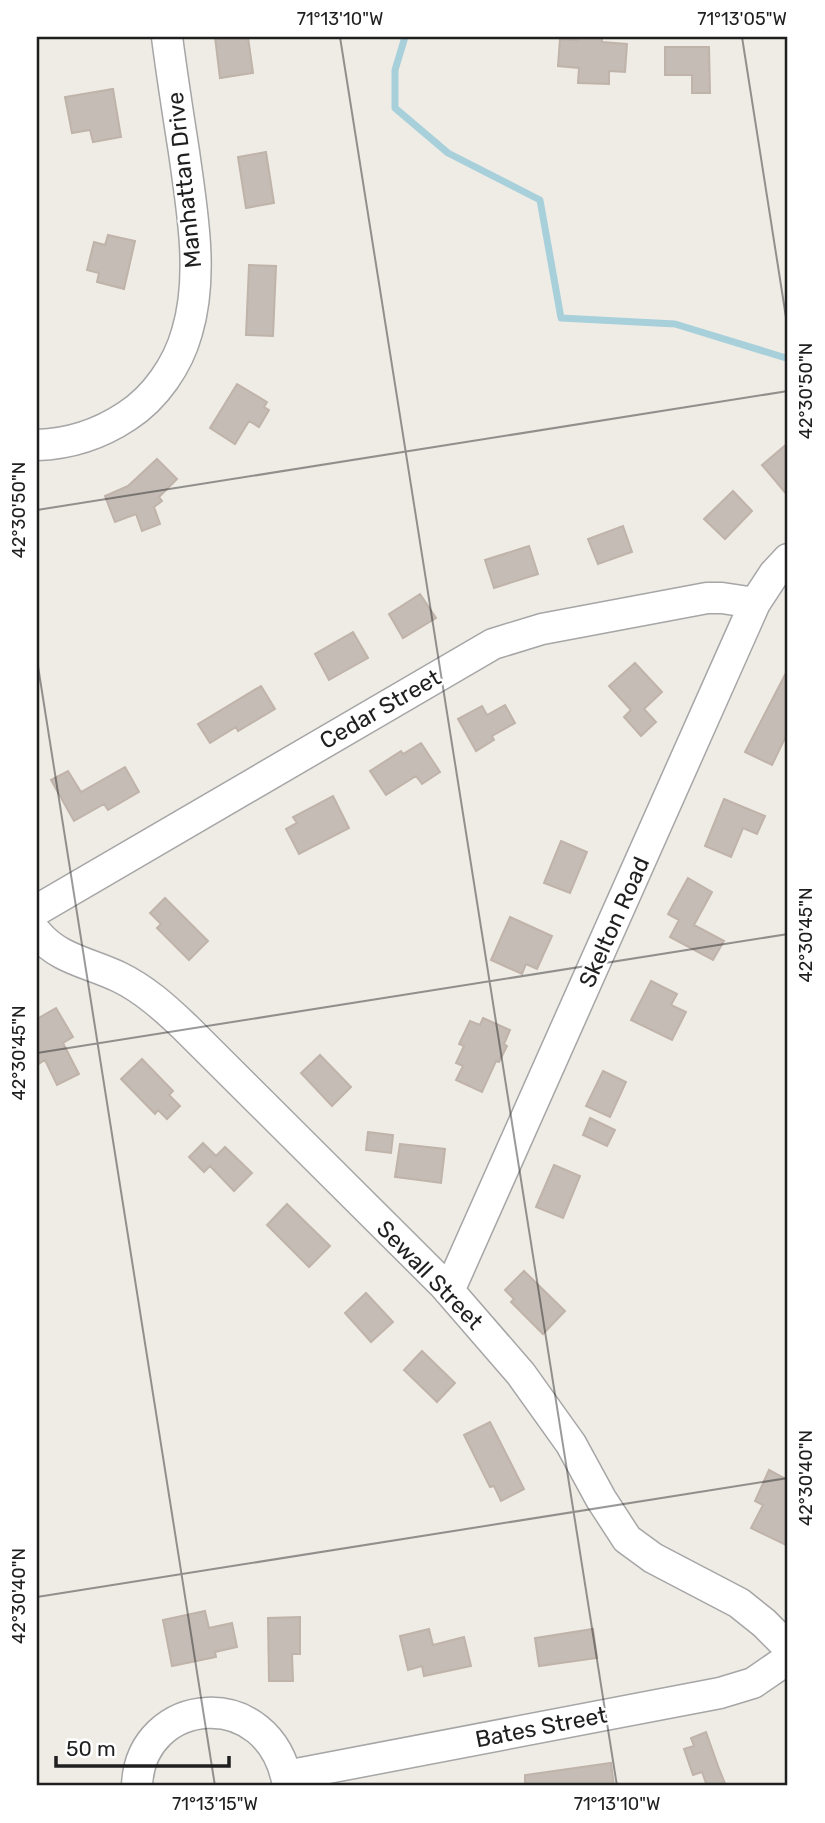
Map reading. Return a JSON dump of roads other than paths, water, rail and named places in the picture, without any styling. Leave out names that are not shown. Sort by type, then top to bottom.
[{"type":"street","name":"Manhattan Drive","points":[[37,445],[80,438],[116,424],[133,412],[161,384],[178,356],[187,332],[194,284],[193,223],[167,37]]},
{"type":"street","name":"Skelton Road","points":[[447,1289],[755,603],[774,574],[788,559]]},
{"type":"street","name":"Cedar Street","points":[[37,909],[493,644],[542,629],[707,598],[755,603]]},
{"type":"street","name":"Sewall Street","points":[[37,933],[57,952],[121,978],[160,1004],[447,1289],[544,1404],[627,1539],[653,1558],[740,1603],[788,1647]]},
{"type":"street","name":"Bates Street","points":[[287,1781],[720,1693],[768,1675],[788,1659]]},
{"type":"street","points":[[137,1786],[145,1755],[159,1734],[180,1720],[204,1713],[229,1715],[253,1725],[271,1741],[283,1764],[287,1781]]},
{"type":"waterway","points":[[405,37],[395,70],[395,108],[448,153],[540,200],[561,318],[675,324],[786,358]]}]
